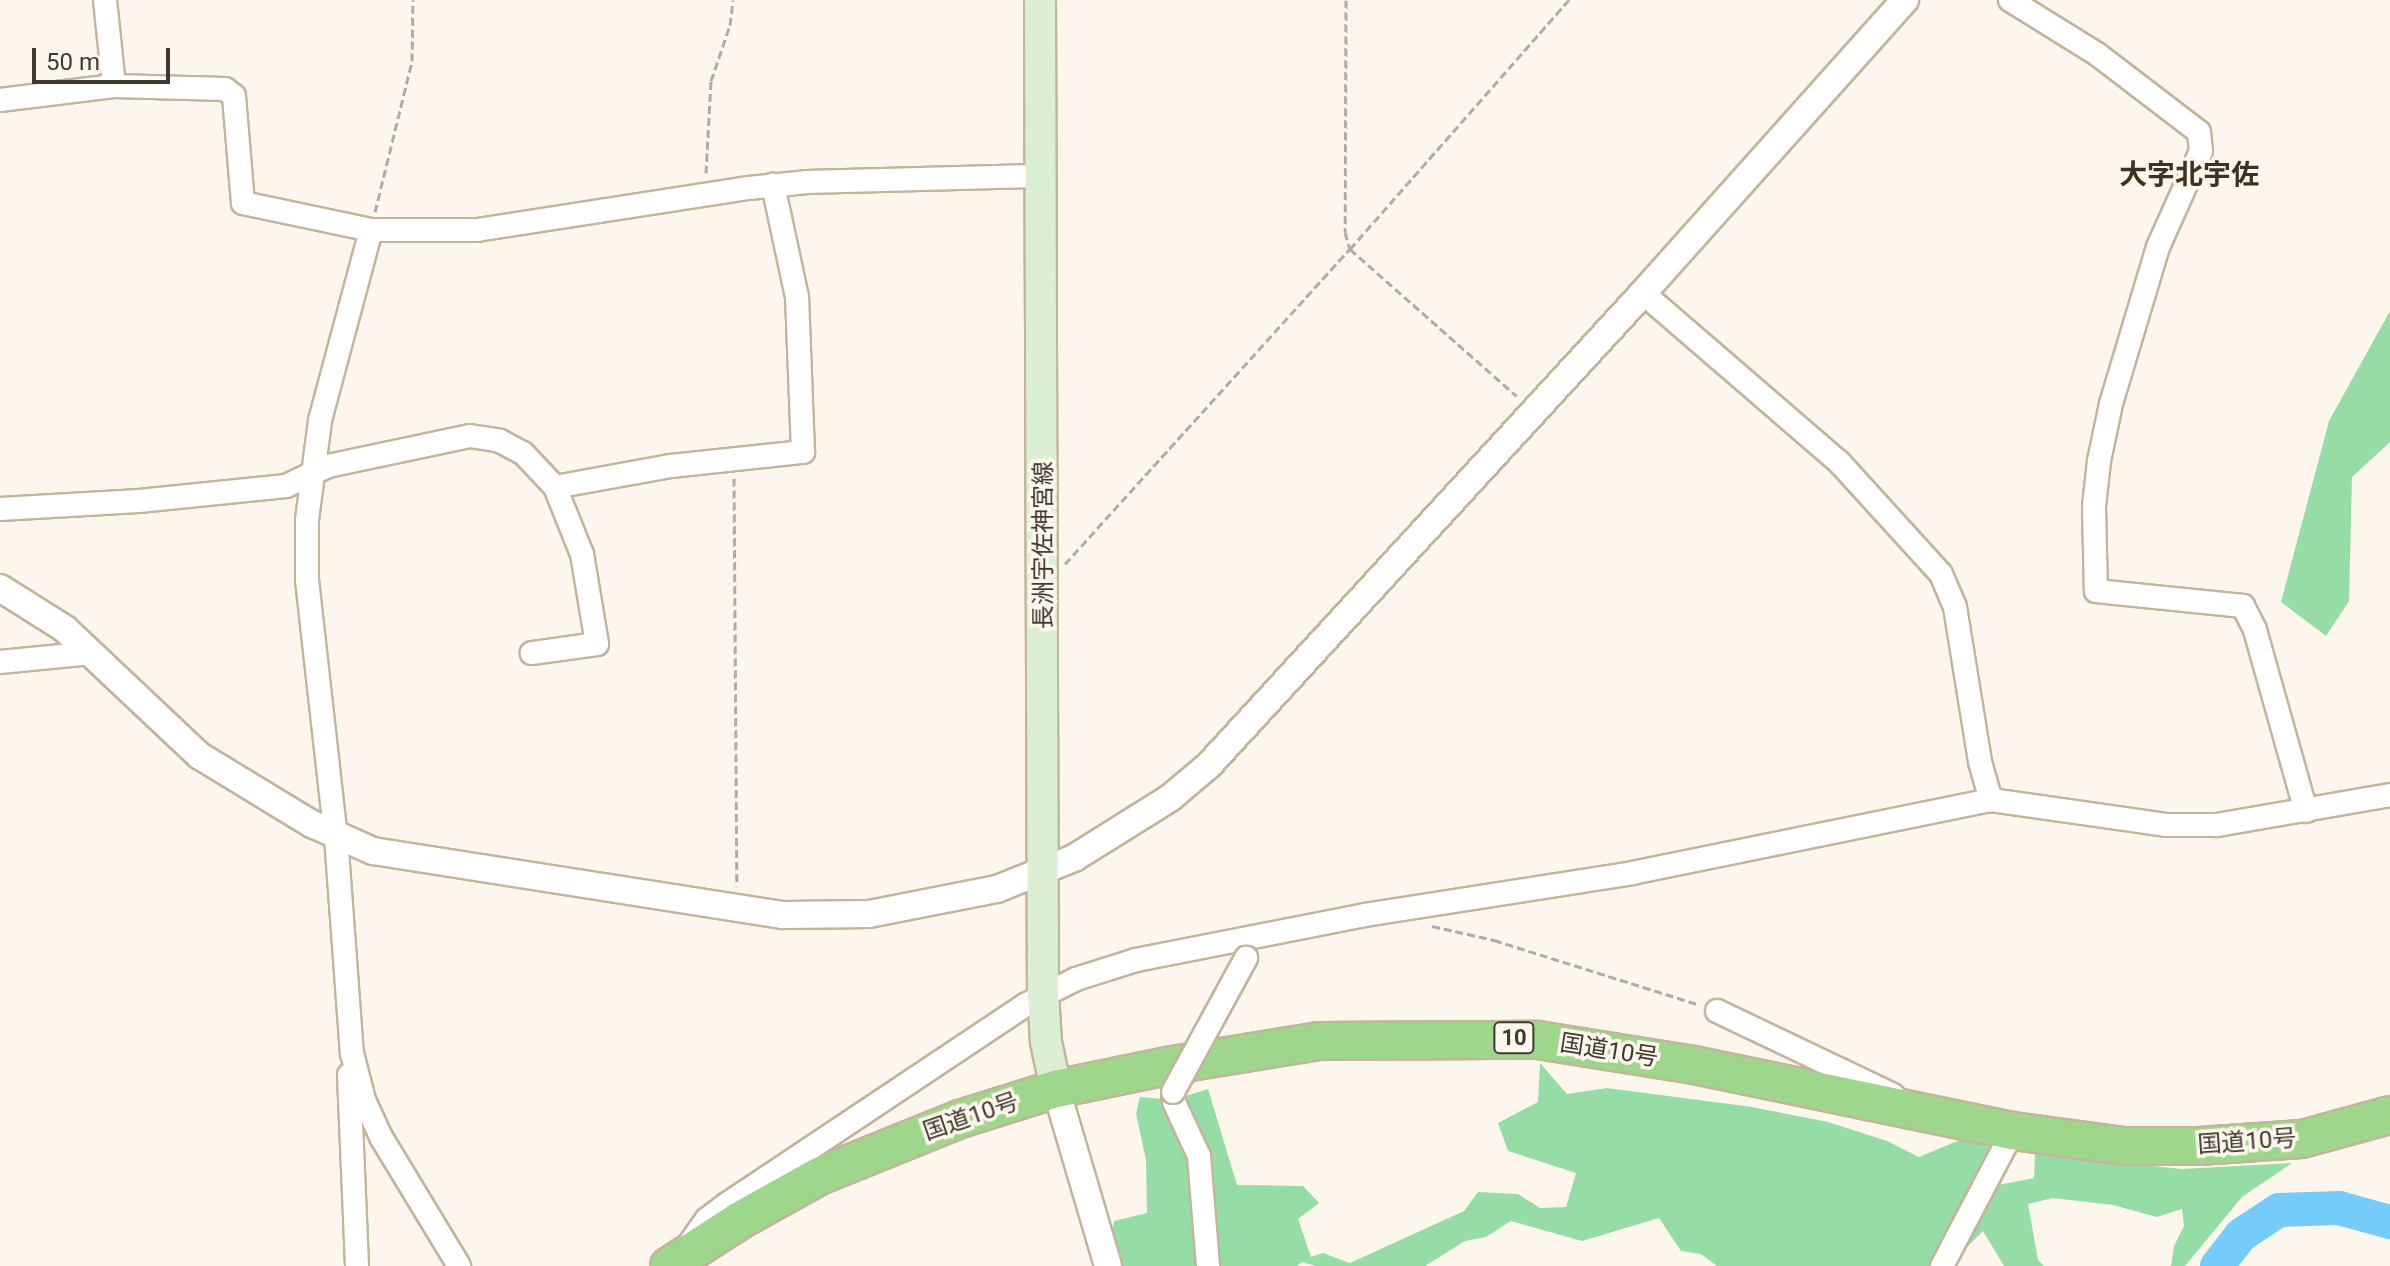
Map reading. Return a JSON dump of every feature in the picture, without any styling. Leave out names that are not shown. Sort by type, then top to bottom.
[{"type":"highway","name":"国道10号","points":[[672,1264],[775,1199],[846,1164],[960,1119],[1056,1089],[1172,1065],[1319,1041],[1538,1040],[1694,1065],[2013,1131],[2124,1146],[2199,1146],[2302,1139],[2390,1115]]},
{"type":"main road","name":"長洲宇佐神宮線","points":[[1040,0],[1043,994],[1046,1042],[1056,1089]]},
{"type":"street","points":[[105,0],[114,86]]},
{"type":"street","points":[[0,588],[51,620],[92,653],[191,750],[336,837],[406,858],[783,915],[869,914],[997,889],[1045,872],[1135,821],[1209,765],[1643,293],[1905,0]]},
{"type":"street","points":[[2010,0],[2097,54],[2199,132],[2201,151],[2158,247],[2111,404],[2099,461],[2094,506],[2096,591],[2243,606],[2255,630],[2306,811]]},
{"type":"street","points":[[0,100],[114,86],[230,92],[234,96],[243,203],[371,230],[477,230],[773,185],[1042,176]]},
{"type":"street","points":[[555,487],[671,466],[803,452],[797,297],[773,185]]},
{"type":"street","points":[[357,1266],[348,1022],[336,837],[307,580],[307,520],[320,421],[371,230]]},
{"type":"street","points":[[1643,293],[1839,462],[1941,574],[1955,607],[1980,762],[1991,800]]},
{"type":"street","points":[[0,509],[139,501],[286,486],[328,466],[470,436],[500,441],[523,453],[555,487],[582,554],[597,644],[532,653]]},
{"type":"street","points":[[0,662],[92,653]]},
{"type":"street","points":[[672,1264],[707,1219],[727,1204],[1043,994],[1136,960],[1379,913],[1632,873],[1991,800],[2167,825],[2217,825],[2390,795]]},
{"type":"street","points":[[1208,1266],[1199,1156],[1174,1102],[1173,1092],[1260,936]]},
{"type":"street","points":[[1717,1011],[1928,1111]]},
{"type":"street","points":[[348,1022],[360,1085],[371,1115],[394,1161],[459,1266]]},
{"type":"street","points":[[1056,1089],[1108,1266]]},
{"type":"street","points":[[1942,1266],[2013,1131]]},
{"type":"path","points":[[371,230],[412,61],[413,0]]},
{"type":"path","points":[[706,194],[711,81],[730,25],[733,0]]},
{"type":"path","points":[[1346,0],[1345,232],[1350,249],[1488,373],[1535,410]]},
{"type":"path","points":[[1044,587],[1350,249],[1569,0]]},
{"type":"path","points":[[734,461],[738,910]]},
{"type":"path","points":[[1427,925],[1494,940],[1717,1011]]},
{"type":"green space","points":[[2390,311],[2390,442],[2352,477],[2349,601],[2326,636],[2281,602],[2329,421]]},
{"type":"green space","points":[[1540,1063],[1567,1094],[1607,1088],[1752,1107],[1828,1122],[1887,1141],[1919,1157],[1960,1140],[2003,1151],[1998,1185],[2034,1178],[2035,1154],[2182,1169],[2292,1163],[2242,1197],[2185,1266],[2171,1266],[2174,1246],[2184,1226],[2182,1209],[2157,1217],[2113,1205],[2053,1198],[2028,1204],[2038,1260],[2044,1266],[2004,1266],[1983,1231],[1948,1266],[1717,1266],[1701,1254],[1681,1251],[1659,1218],[1582,1241],[1511,1221],[1486,1237],[1465,1241],[1425,1266],[1316,1266],[1302,1262],[1297,1266],[1122,1266],[1111,1244],[1114,1221],[1147,1213],[1146,1160],[1136,1114],[1140,1097],[1173,1100],[1208,1089],[1237,1185],[1303,1186],[1319,1203],[1298,1219],[1311,1257],[1323,1253],[1350,1263],[1464,1211],[1478,1192],[1518,1194],[1540,1208],[1566,1207],[1576,1173],[1508,1151],[1498,1123],[1538,1102]]},
{"type":"waterway","points":[[2217,1266],[2241,1235],[2279,1210],[2339,1208],[2390,1222]]},
{"type":"district","name":"大字北宇佐","points":[[2189,175]]}]
